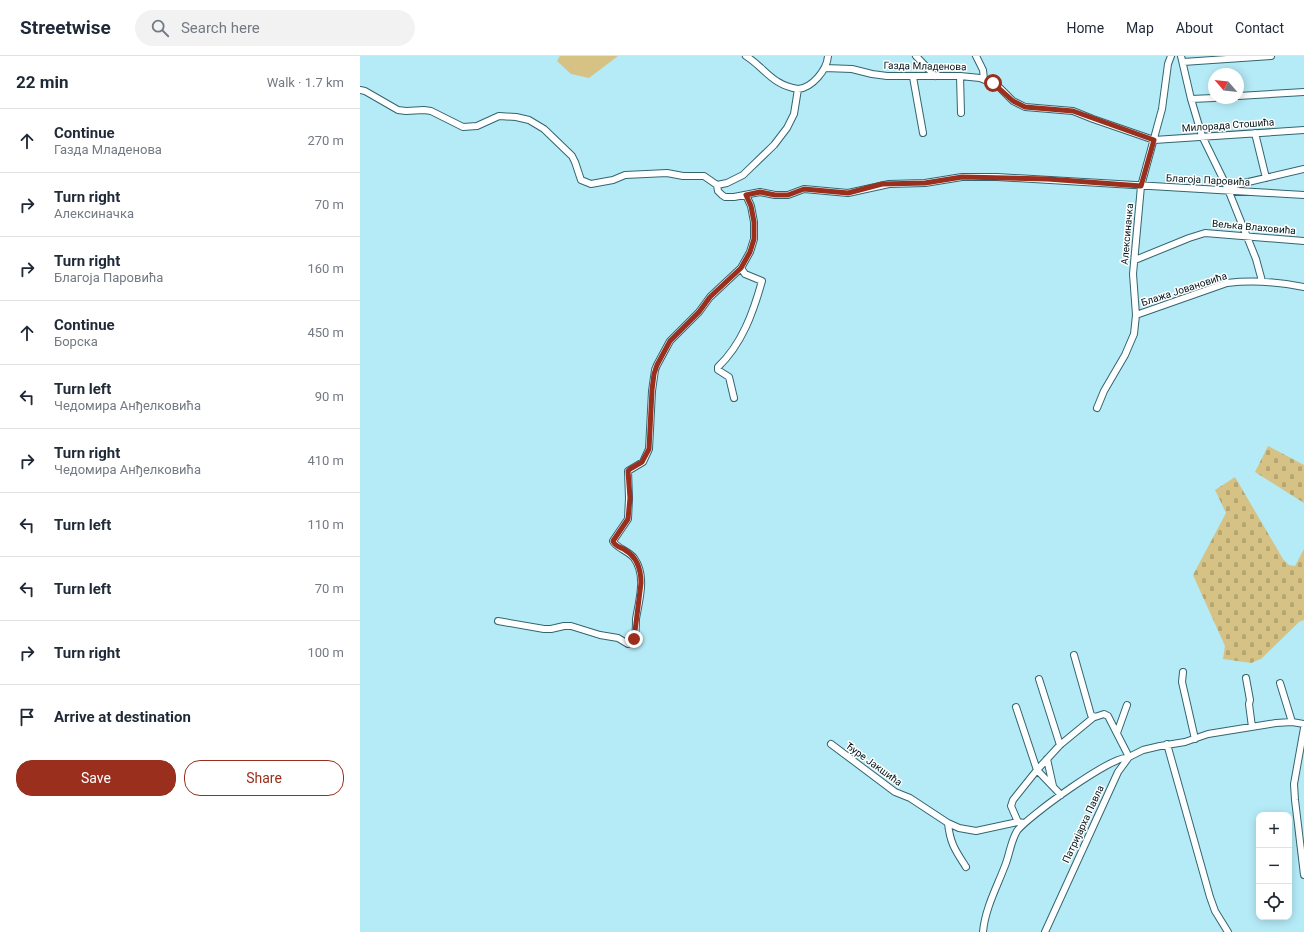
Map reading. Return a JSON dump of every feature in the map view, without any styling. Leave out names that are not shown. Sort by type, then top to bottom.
[{"type":"street","points":[[746,56],[776,82],[784,86],[798,89],[804,89],[809,86],[825,68],[828,56]]},
{"type":"street","points":[[916,56],[935,76]]},
{"type":"street","points":[[976,56],[981,65],[984,79]]},
{"type":"street","name":"Алексиначка","points":[[1098,408],[1104,390],[1125,355],[1132,340],[1136,315],[1133,274],[1141,186],[1162,109],[1168,64],[1171,56]]},
{"type":"street","points":[[1262,282],[1260,271],[1228,189],[1202,136],[1191,99],[1182,59],[1271,56]]},
{"type":"street","name":"Газда Младенова","points":[[825,68],[852,69],[887,76],[960,76],[984,79],[996,85],[1013,101],[1025,107],[1073,111],[1154,140]]},
{"type":"street","points":[[960,76],[961,113]]},
{"type":"street","points":[[913,77],[923,133]]},
{"type":"street","points":[[360,90],[398,110],[406,112],[424,110],[431,111],[462,127],[477,126],[499,116],[516,117],[529,120],[544,130],[572,156],[581,180],[588,184],[613,180],[625,175],[667,173],[683,176],[704,176],[717,185],[728,183],[743,175],[774,145],[787,128],[794,114],[798,89]]},
{"type":"street","points":[[1244,96],[1304,92]]},
{"type":"street","points":[[1191,99],[1208,98]]},
{"type":"street","name":"Милорада Стошића","points":[[1154,140],[1304,130]]},
{"type":"street","points":[[1255,133],[1266,178]]},
{"type":"street","points":[[1228,189],[1304,169]]},
{"type":"street","name":"Благоја Паровића","points":[[717,185],[719,193],[725,197],[760,192],[775,195],[788,195],[804,189],[848,193],[882,184],[925,183],[962,177],[1228,189],[1304,195]]},
{"type":"street","points":[[498,621],[544,630],[571,626],[600,635],[618,638],[627,643],[632,642],[635,634],[640,601],[641,574],[634,558],[629,552],[614,544],[613,541],[628,519],[630,498],[628,474],[630,469],[644,461],[649,449],[654,374],[666,347],[670,341],[699,312],[710,297],[741,268],[750,252],[754,233],[753,211],[746,195]]},
{"type":"street","name":"Вељка Влаховића","points":[[1135,260],[1205,233],[1247,238],[1304,241]]},
{"type":"street","points":[[734,398],[729,377],[718,370],[718,367],[741,338],[752,312],[762,281],[745,274],[741,268]]},
{"type":"street","name":"Блажа Јовановића","points":[[1136,315],[1219,286],[1239,282],[1262,282],[1304,287]]},
{"type":"street","points":[[1074,655],[1091,714],[1094,717]]},
{"type":"street","points":[[1183,672],[1182,682],[1195,739]]},
{"type":"street","points":[[1246,678],[1250,700],[1249,704],[1252,727]]},
{"type":"street","points":[[1039,679],[1060,745]]},
{"type":"street","points":[[1280,683],[1292,722]]},
{"type":"street","points":[[1117,733],[1127,705]]},
{"type":"street","points":[[1016,707],[1037,770],[1061,795]]},
{"type":"street","points":[[1021,822],[1011,806],[1011,803],[1037,770],[1060,745],[1094,717],[1106,714],[1128,757]]},
{"type":"street","points":[[983,932],[993,894],[1021,822],[1109,763],[1143,750],[1163,745],[1186,742],[1208,734],[1292,722],[1304,724]]},
{"type":"street","points":[[1304,728],[1294,784],[1304,875]]},
{"type":"street","name":"Ђуре Јакшића","points":[[831,744],[896,792],[910,798],[948,826],[976,831],[1021,822]]},
{"type":"street","points":[[1163,745],[1210,897],[1215,911],[1228,932]]},
{"type":"street","name":"Патријарха Павла","points":[[1045,932],[1118,772],[1128,757]]},
{"type":"street","points":[[1047,759],[1053,786]]},
{"type":"street","points":[[1007,825],[1017,831]]},
{"type":"street","points":[[948,826],[950,840],[966,867]]},
{"type":"green space","points":[[560,56],[618,56],[589,78],[571,74],[557,61]]},
{"type":"green space","points":[[1268,446],[1304,465],[1304,503],[1255,472]]},
{"type":"green space","points":[[1235,477],[1283,559],[1289,565],[1295,566],[1304,549],[1304,620],[1299,622],[1261,659],[1251,663],[1223,659],[1225,646],[1193,575],[1226,513],[1215,490]]},
{"type":"route","points":[[634,639],[640,601],[641,574],[636,561],[629,552],[614,544],[613,541],[628,519],[630,498],[628,473],[630,469],[642,462],[648,453],[654,374],[666,347],[670,341],[699,312],[710,297],[741,268],[752,248],[754,239],[754,216],[746,195],[754,192],[760,192],[775,195],[788,195],[804,189],[848,193],[882,184],[914,184],[962,177],[1039,180],[1048,179],[1141,186],[1154,140],[1073,111],[1032,109],[1025,107],[1013,101],[993,83]]}]
